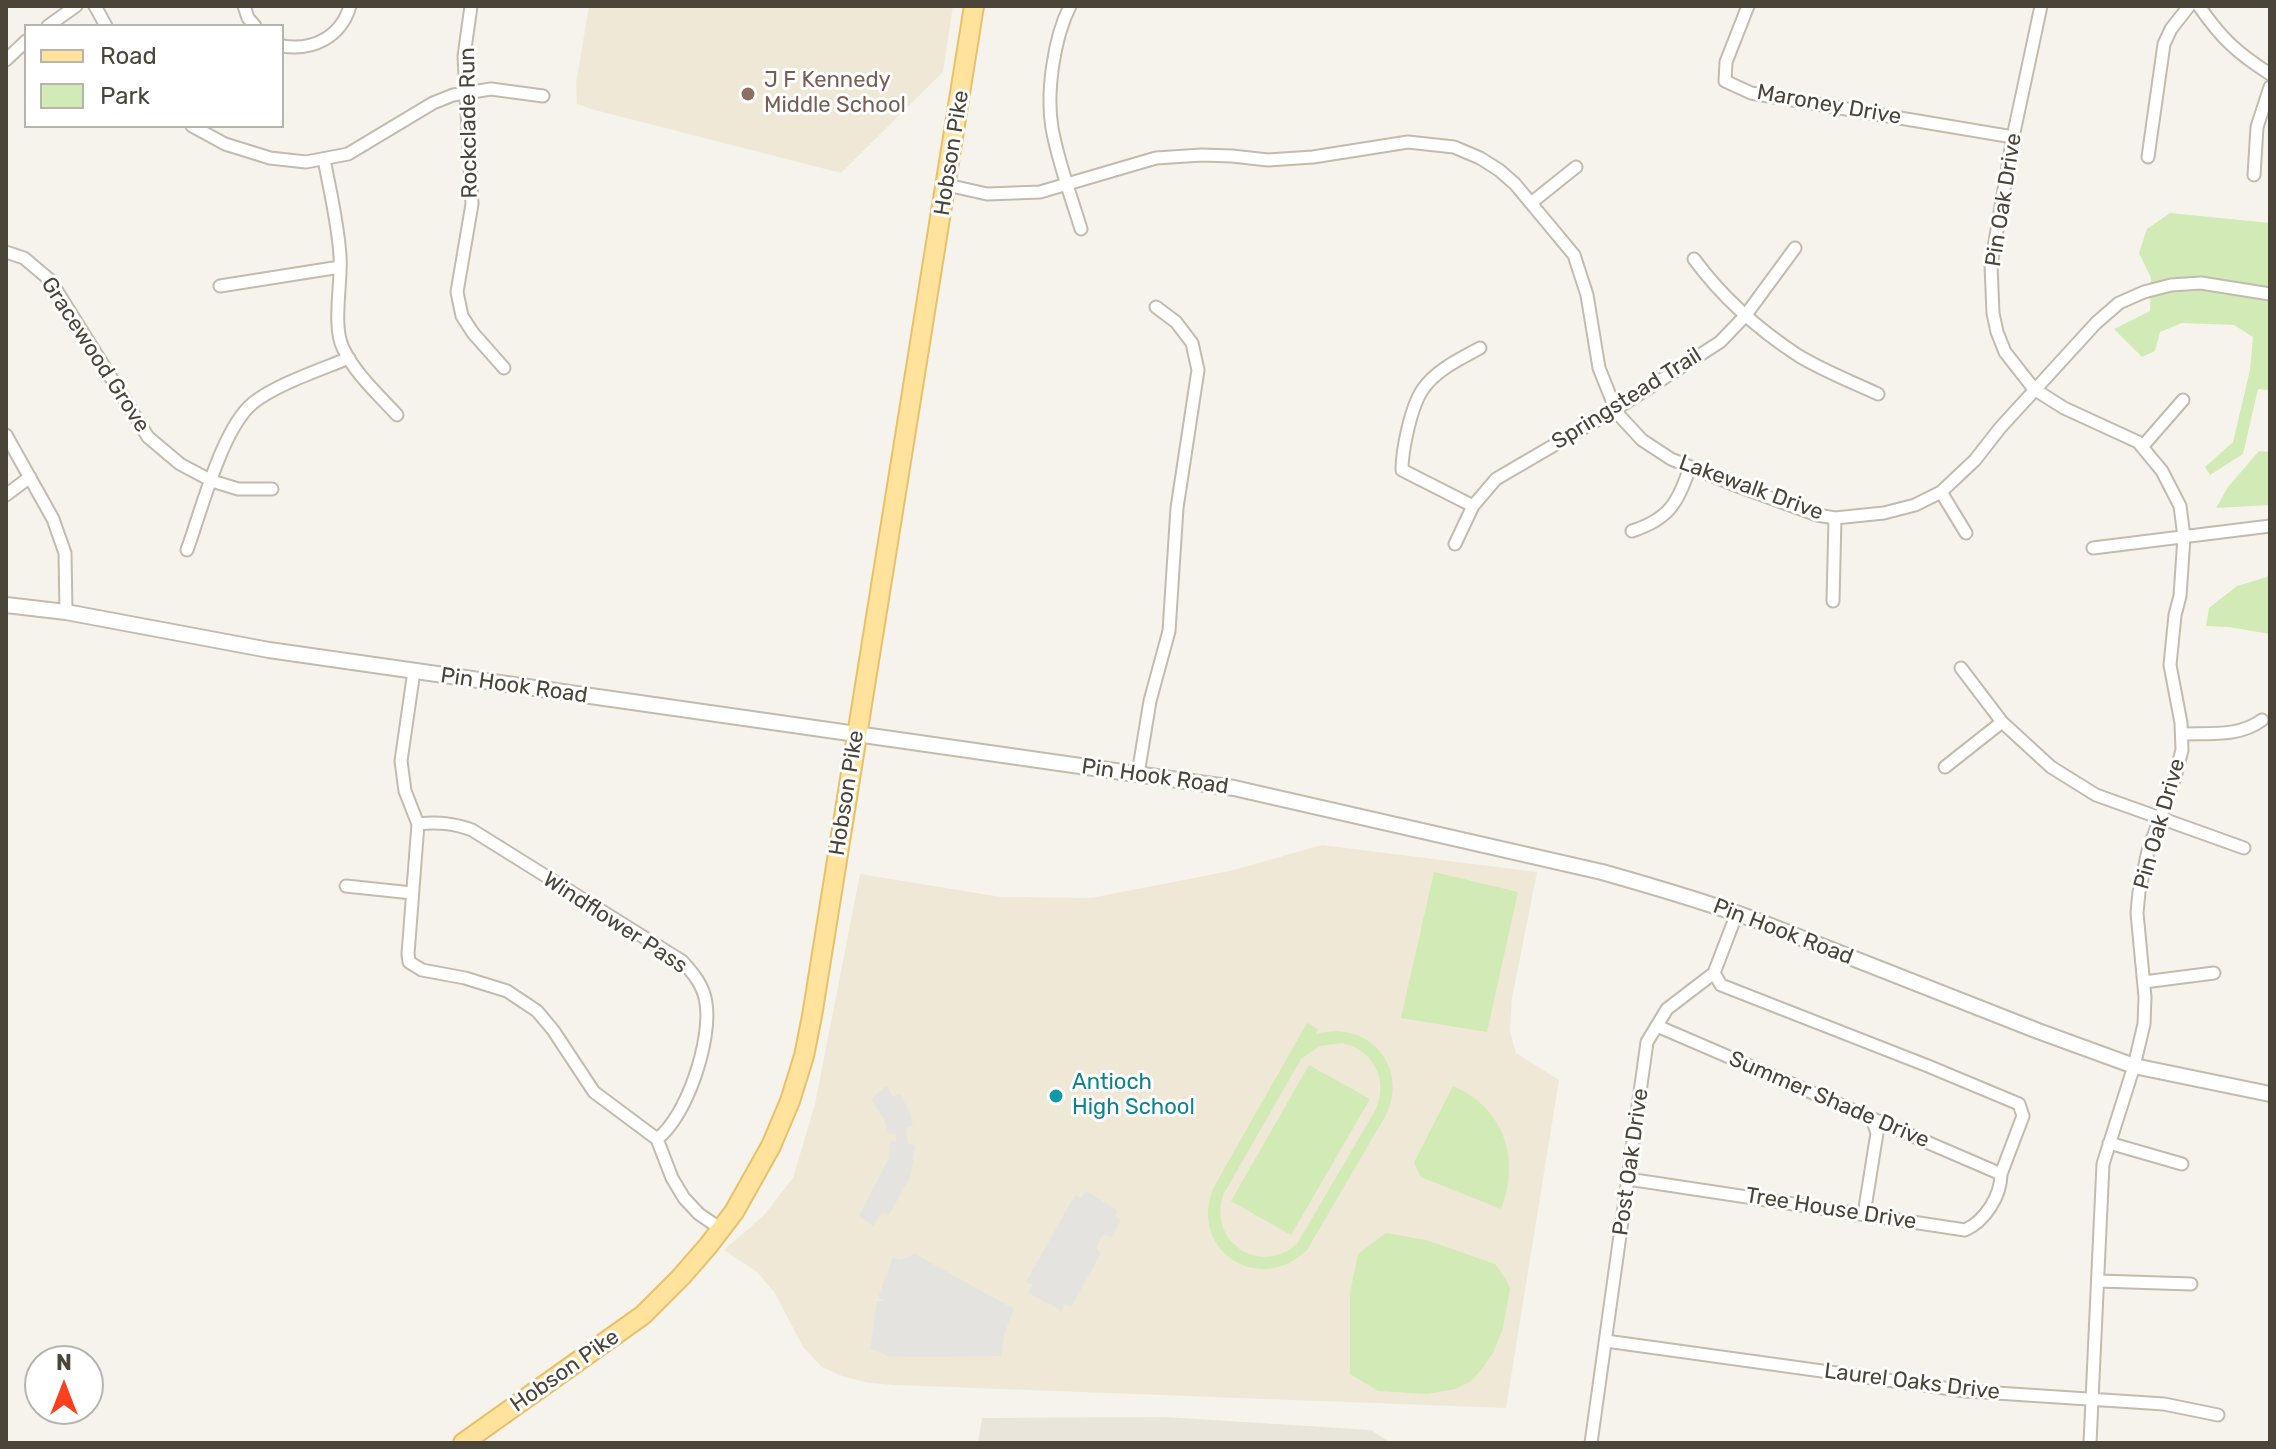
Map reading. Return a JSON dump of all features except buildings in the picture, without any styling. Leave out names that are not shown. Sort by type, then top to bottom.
[{"type":"main road","name":"Hobson Pike","points":[[463,1443],[643,1315],[681,1277],[721,1229],[747,1190],[771,1146],[790,1101],[804,1056],[974,6]]},
{"type":"street","points":[[51,24],[76,6]]},
{"type":"street","points":[[95,6],[105,24]]},
{"type":"street","points":[[244,6],[253,24]]},
{"type":"street","points":[[284,46],[305,47],[324,41],[342,25],[350,6]]},
{"type":"street","name":"Rockclade Run","points":[[471,6],[464,56],[472,204],[457,292],[462,316],[504,368]]},
{"type":"street","points":[[1070,6],[1057,38],[1053,62],[1051,126],[1081,229]]},
{"type":"street","name":"Maroney Drive","points":[[1748,6],[1726,62],[1725,81],[1751,93],[2013,137]]},
{"type":"street","name":"Pin Oak Drive","points":[[2041,6],[2013,137],[1991,265],[1993,313],[2005,352],[2034,389],[2064,408],[2138,442],[2162,471],[2180,506],[2184,537],[2180,596],[2170,665],[2182,750],[2148,851],[2137,913],[2144,982],[2144,1024],[2103,1164],[2090,1443]]},
{"type":"street","points":[[2148,157],[2164,44],[2189,6]]},
{"type":"street","points":[[2199,6],[2218,34],[2270,74]]},
{"type":"street","points":[[6,60],[24,43]]},
{"type":"street","points":[[2254,175],[2257,127],[2270,87]]},
{"type":"street","points":[[196,128],[225,144],[270,158],[306,162],[348,154],[433,103],[453,95],[491,89],[543,96]]},
{"type":"street","name":"Lakewalk Drive","points":[[947,185],[987,194],[1040,192],[1156,158],[1202,155],[1268,160],[1313,157],[1408,142],[1454,147],[1480,158],[1515,184],[1574,255],[1587,295],[1599,368],[1616,409],[1642,440],[1690,467],[1817,515],[1835,518],[1884,513],[1915,505],[1941,492],[1975,460],[2034,389],[2096,323],[2119,303],[2171,285],[2201,283],[2270,294]]},
{"type":"street","points":[[324,159],[337,221],[340,267],[337,322],[341,347],[359,373],[397,415]]},
{"type":"street","points":[[1531,203],[1576,167]]},
{"type":"street","name":"Springstead Trail","points":[[1455,544],[1473,506],[1496,479],[1616,409],[1720,342],[1745,316],[1795,248]]},
{"type":"street","name":"Gracewood Grove","points":[[6,252],[24,258],[50,280],[148,437],[180,464],[212,481],[238,489],[272,489]]},
{"type":"street","points":[[1694,259],[1713,285],[1745,316],[1800,356],[1878,394]]},
{"type":"street","points":[[220,286],[340,267]]},
{"type":"street","points":[[1138,774],[1150,701],[1169,631],[1177,508],[1198,370],[1192,343],[1176,322],[1156,307]]},
{"type":"street","points":[[1473,506],[1402,470],[1403,451],[1422,390],[1444,368],[1480,348]]},
{"type":"street","points":[[187,550],[235,423],[253,403],[286,384],[349,358]]},
{"type":"street","points":[[2142,447],[2183,400]]},
{"type":"street","points":[[6,435],[53,519],[65,553],[66,612]]},
{"type":"street","points":[[1632,531],[1661,519],[1673,508],[1690,467]]},
{"type":"street","points":[[6,495],[30,477]]},
{"type":"street","points":[[1941,492],[1966,533]]},
{"type":"street","points":[[1833,601],[1835,518]]},
{"type":"street","points":[[2093,548],[2270,526]]},
{"type":"street","name":"Pin Hook Road","points":[[6,605],[66,612],[269,650],[1234,788],[1602,872],[1712,904],[2134,1066],[2270,1094]]},
{"type":"street","points":[[1961,668],[2002,722],[2051,767],[2096,795],[2244,848]]},
{"type":"street","points":[[414,671],[401,761],[405,791],[418,824],[409,962],[437,974],[507,991],[537,1011],[594,1092],[657,1139],[672,1178],[684,1198],[699,1214],[721,1229]]},
{"type":"street","points":[[2182,734],[2230,733],[2244,730],[2262,720]]},
{"type":"street","points":[[1945,767],[2002,722]]},
{"type":"street","name":"Windflower Pass","points":[[418,824],[441,822],[472,830],[682,961],[696,977],[706,1003],[703,1046],[678,1114],[657,1139]]},
{"type":"street","points":[[346,886],[412,893]]},
{"type":"street","points":[[1714,973],[1737,913]]},
{"type":"street","name":"Post Oak Drive","points":[[1591,1443],[1647,1042],[1667,1009],[1714,973]]},
{"type":"street","name":"Tree House Drive","points":[[1628,1179],[1965,1230],[1984,1217],[2001,1184],[2001,1174],[2023,1116],[2019,1104],[1721,985],[1714,973]]},
{"type":"street","points":[[2144,982],[2214,973]]},
{"type":"street","name":"Summer Shade Drive","points":[[1657,1026],[2001,1174]]},
{"type":"street","points":[[1864,1214],[1877,1133],[1872,1119]]},
{"type":"street","points":[[2109,1143],[2182,1164]]},
{"type":"street","points":[[2099,1281],[2191,1284]]},
{"type":"street","name":"Laurel Oaks Drive","points":[[1606,1341],[1966,1391],[2164,1404],[2218,1415]]},
{"type":"shaded area","name":"J F Kennedy Middle School","points":[[589,6],[953,6],[943,72],[841,173],[577,104],[576,84]]},
{"type":"shaded area","points":[[1322,845],[1537,872],[1512,998],[1510,1031],[1516,1053],[1559,1080],[1506,1408],[895,1385],[869,1383],[822,1367],[803,1347],[775,1293],[757,1272],[724,1250],[764,1215],[793,1178],[815,1104],[860,874],[1001,897],[1091,898],[1230,871]]},
{"type":"shaded area","points":[[887,1086],[893,1097],[900,1094],[910,1113],[913,1126],[906,1128],[908,1144],[915,1145],[911,1175],[889,1215],[880,1214],[873,1226],[859,1216],[888,1160],[890,1142],[896,1141],[896,1134],[889,1135],[884,1119],[871,1099]]},
{"type":"shaded area","points":[[1086,1191],[1117,1210],[1115,1216],[1121,1220],[1111,1237],[1103,1234],[1096,1248],[1101,1253],[1071,1307],[1064,1304],[1061,1313],[1028,1293],[1032,1285],[1026,1282],[1075,1195],[1081,1198]]},
{"type":"shaded area","points":[[915,1254],[1014,1309],[1005,1332],[1001,1356],[889,1357],[870,1350],[877,1301],[885,1301],[878,1298],[893,1257],[900,1260]]},
{"type":"shaded area","points":[[1165,1417],[1371,1430],[1391,1443],[978,1443],[982,1418]]},
{"type":"green space","points":[[2170,213],[2270,223],[2270,388],[2258,389],[2243,454],[2210,475],[2205,467],[2233,442],[2250,370],[2253,337],[2234,325],[2182,323],[2160,332],[2155,351],[2142,357],[2114,329],[2150,311],[2151,278],[2139,253],[2147,229]]},
{"type":"green space","points":[[2259,451],[2270,452],[2270,505],[2216,508],[2228,487]]},
{"type":"green space","points":[[2270,569],[2270,634],[2206,626],[2209,608],[2237,586],[2267,577]]},
{"type":"green space","points":[[1434,872],[1518,892],[1487,1032],[1401,1018]]},
{"type":"green space","points":[[1307,1023],[1318,1029],[1316,1034],[1335,1031],[1352,1033],[1379,1050],[1388,1064],[1392,1080],[1392,1097],[1386,1115],[1307,1250],[1288,1264],[1268,1269],[1248,1267],[1231,1259],[1218,1245],[1210,1228],[1208,1208],[1215,1185]],"holes":[[[1342,1043],[1353,1047],[1376,1067],[1381,1087],[1376,1109],[1297,1244],[1283,1253],[1268,1257],[1240,1250],[1223,1227],[1220,1212],[1223,1195],[1301,1059],[1320,1046]]]},
{"type":"green space","points":[[1309,1065],[1370,1099],[1291,1235],[1231,1201]]},
{"type":"green space","points":[[1453,1086],[1485,1107],[1504,1137],[1509,1172],[1501,1209],[1421,1177],[1414,1163]]},
{"type":"green space","points":[[1386,1233],[1426,1240],[1495,1264],[1506,1279],[1510,1289],[1503,1328],[1493,1353],[1470,1382],[1455,1389],[1427,1394],[1378,1391],[1350,1374],[1350,1293],[1358,1254]]},
{"type":"place","name":"J F Kennedy Middle School","points":[[748,94]]},
{"type":"place","name":"Antioch High School","points":[[1056,1096]]}]
